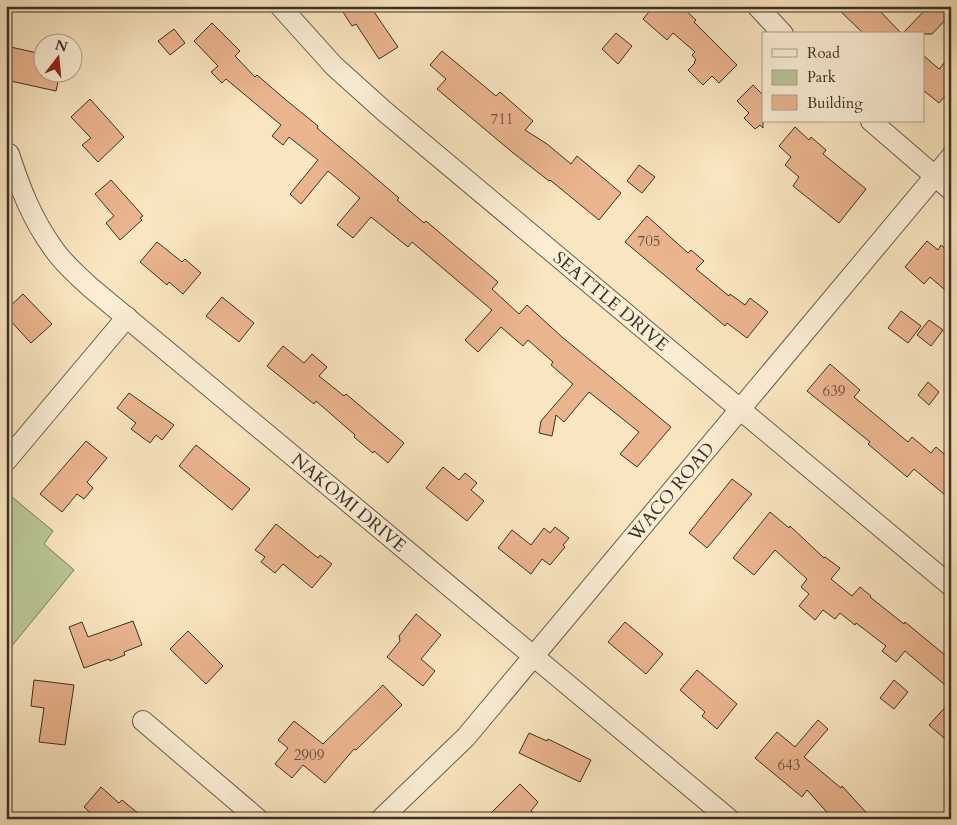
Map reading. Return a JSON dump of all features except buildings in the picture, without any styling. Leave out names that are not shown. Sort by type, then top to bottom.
[{"type":"street","name":"SEATTLE DRIVE","points":[[280,6],[334,66],[384,111],[951,586]]},
{"type":"street","points":[[757,6],[781,32]]},
{"type":"street","points":[[872,122],[951,190]]},
{"type":"street","name":"NAKOMI DRIVE","points":[[9,154],[27,204],[37,224],[54,249],[90,287],[729,819]]},
{"type":"street","name":"WACO ROAD","points":[[381,819],[466,737],[951,157]]},
{"type":"street","points":[[6,460],[127,318]]},
{"type":"street","points":[[143,721],[258,819]]},
{"type":"green space","points":[[6,492],[53,531],[44,544],[74,570],[6,653]]}]
